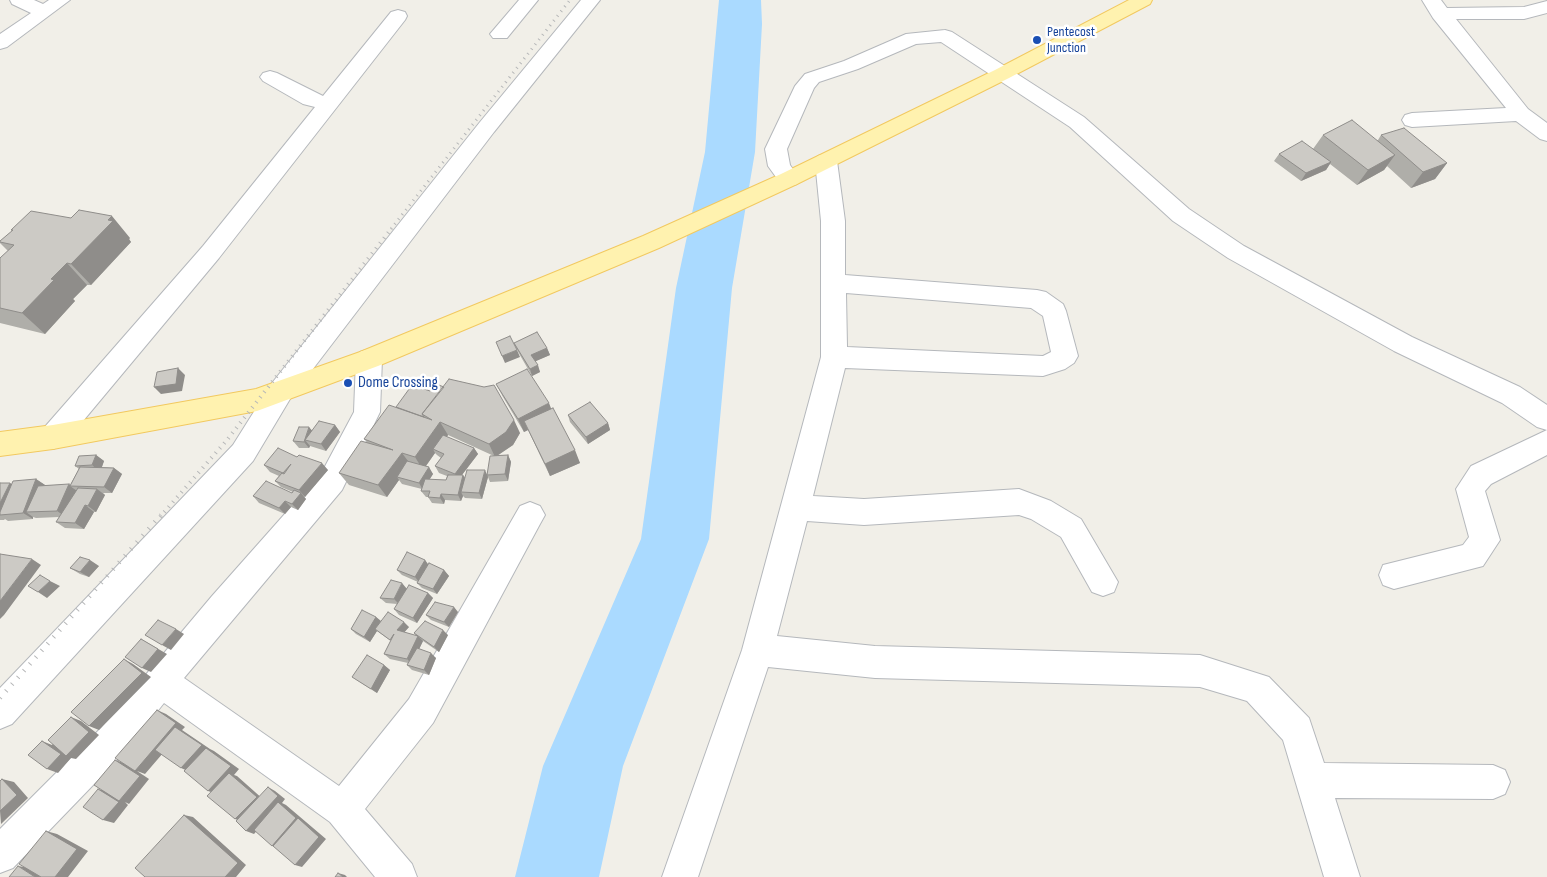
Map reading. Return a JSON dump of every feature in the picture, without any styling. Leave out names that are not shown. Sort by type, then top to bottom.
[{"type":"main road","points":[[0,444],[53,437],[257,400],[369,359],[651,242],[785,181],[1002,74],[1143,0]]},
{"type":"street","points":[[20,0],[44,12]]},
{"type":"street","points":[[0,43],[61,0]]},
{"type":"street","points":[[500,34],[529,0]]},
{"type":"street","points":[[0,712],[242,453],[281,391],[487,127],[591,0]]},
{"type":"street","points":[[1435,7],[1524,13],[1547,7]]},
{"type":"street","points":[[1435,7],[1521,114],[1547,134]]},
{"type":"street","points":[[53,437],[211,252],[398,16]]},
{"type":"street","points":[[785,181],[779,166],[776,149],[805,86],[812,78],[851,65],[913,38],[945,36],[1077,122],[1181,215],[1236,252],[1403,344],[1511,395],[1547,419]]},
{"type":"street","points":[[270,77],[310,99],[327,104]]},
{"type":"street","points":[[1412,120],[1521,114]]},
{"type":"street","points":[[680,877],[758,650],[826,398],[834,357],[835,283],[833,221],[826,161]]},
{"type":"street","points":[[834,357],[1043,366],[1056,362],[1065,356],[1054,311],[1037,299],[835,283]]},
{"type":"street","points":[[0,855],[113,740],[161,681],[332,482],[367,412],[369,359]]},
{"type":"street","points":[[1394,575],[1472,556],[1485,540],[1470,489],[1481,475],[1547,442]]},
{"type":"street","points":[[795,508],[864,512],[1019,502],[1041,510],[1071,528],[1103,582]]},
{"type":"street","points":[[342,810],[421,711],[530,515]]},
{"type":"street","points":[[758,650],[875,662],[1200,671],[1257,688],[1297,730],[1342,877]]},
{"type":"street","points":[[161,681],[342,810],[399,877]]},
{"type":"street","points":[[1312,780],[1493,782]]},
{"type":"building","points":[[1352,120],[1395,155],[1368,170],[1323,135]]},
{"type":"building","points":[[1404,128],[1447,163],[1423,172],[1381,135]]},
{"type":"building","points":[[1302,141],[1331,162],[1306,173],[1279,154]]},
{"type":"building","points":[[79,210],[112,216],[108,220],[113,221],[71,264],[67,263],[51,279],[54,280],[22,313],[0,308],[0,258],[14,245],[0,241],[31,211],[71,218]]},
{"type":"building","points":[[537,332],[547,348],[531,355],[538,365],[530,369],[514,343]]},
{"type":"building","points":[[510,336],[517,350],[502,356],[496,342]]},
{"type":"building","points":[[178,368],[176,384],[154,387],[157,372]]},
{"type":"building","points":[[527,369],[549,403],[518,419],[496,384]]},
{"type":"building","points":[[449,379],[484,387],[494,385],[514,420],[506,432],[489,444],[440,422],[415,457],[402,453],[378,485],[339,473],[361,441],[393,450],[364,439],[389,405],[432,420],[422,414]]},
{"type":"building","points":[[436,384],[444,387],[422,414],[424,417],[396,407],[412,385],[430,391]]},
{"type":"building","points":[[590,402],[608,423],[586,437],[568,415]]},
{"type":"building","points":[[553,408],[575,450],[545,464],[524,421]]},
{"type":"building","points":[[319,421],[335,425],[321,444],[305,440]]},
{"type":"building","points":[[299,427],[309,427],[304,442],[293,441]]},
{"type":"building","points":[[443,435],[474,448],[455,474],[435,466],[444,454],[433,449]]},
{"type":"building","points":[[278,448],[297,457],[299,455],[322,463],[299,490],[275,481],[282,473],[284,474],[291,464],[283,473],[264,465]]},
{"type":"building","points":[[96,455],[92,465],[75,466],[79,456]]},
{"type":"building","points":[[508,455],[505,474],[487,475],[490,456]]},
{"type":"building","points":[[407,461],[429,467],[419,483],[397,477]]},
{"type":"building","points":[[80,467],[114,468],[104,487],[70,486]]},
{"type":"building","points":[[467,470],[485,470],[479,493],[461,492]]},
{"type":"building","points":[[448,475],[463,475],[458,495],[441,494],[440,498],[428,497],[430,491],[421,491],[425,479],[446,480]]},
{"type":"building","points":[[36,479],[23,513],[0,515],[13,481]]},
{"type":"building","points":[[266,481],[292,493],[294,490],[301,493],[292,504],[285,501],[279,508],[253,496]]},
{"type":"building","points":[[0,483],[10,483],[0,503]]},
{"type":"building","points":[[69,484],[57,511],[26,512],[38,486]]},
{"type":"building","points":[[78,488],[97,489],[88,506],[85,505],[75,523],[56,522]]},
{"type":"building","points":[[407,552],[425,560],[415,577],[397,570]]},
{"type":"building","points":[[0,554],[32,559],[0,601]]},
{"type":"building","points":[[80,557],[90,560],[80,572],[70,568]]},
{"type":"building","points":[[429,563],[444,570],[433,589],[417,583]]},
{"type":"building","points":[[40,575],[50,581],[38,592],[28,586]]},
{"type":"building","points":[[391,580],[402,583],[394,599],[380,598]]},
{"type":"building","points":[[409,585],[428,593],[413,618],[394,609]]},
{"type":"building","points":[[435,602],[454,607],[444,622],[426,615]]},
{"type":"building","points":[[362,610],[376,617],[364,637],[351,629]]},
{"type":"building","points":[[388,612],[404,622],[397,630],[418,636],[407,659],[384,654],[394,634],[390,640],[375,629]]},
{"type":"building","points":[[158,620],[176,629],[162,645],[145,635]]},
{"type":"building","points":[[425,621],[443,630],[434,647],[414,633]]},
{"type":"building","points":[[141,639],[158,649],[142,668],[125,657]]},
{"type":"building","points":[[417,648],[431,653],[424,670],[407,665]]},
{"type":"building","points":[[367,655],[384,665],[371,689],[352,677]]},
{"type":"building","points":[[124,659],[142,673],[89,726],[71,712]]},
{"type":"building","points":[[157,710],[176,723],[135,771],[115,758]]},
{"type":"building","points":[[71,717],[89,732],[66,756],[48,740]]},
{"type":"building","points":[[175,727],[202,745],[181,768],[155,750]]},
{"type":"building","points":[[42,741],[61,754],[47,769],[28,755]]},
{"type":"building","points":[[206,748],[231,766],[208,791],[184,771]]},
{"type":"building","points":[[115,760],[140,776],[119,801],[94,785]]},
{"type":"building","points":[[229,773],[257,797],[235,819],[207,796]]},
{"type":"building","points":[[2,779],[17,795],[0,811],[0,781]]},
{"type":"building","points":[[268,787],[278,796],[246,831],[236,821]]},
{"type":"building","points":[[98,789],[119,802],[103,820],[83,807]]},
{"type":"building","points":[[278,802],[296,818],[272,846],[254,830]]},
{"type":"building","points":[[184,815],[238,863],[225,877],[145,877],[135,868]]},
{"type":"building","points":[[298,818],[319,837],[295,865],[273,846]]},
{"type":"building","points":[[46,831],[77,849],[55,877],[41,877],[19,864]]},
{"type":"building","points":[[18,866],[35,877],[9,877]]},
{"type":"building","points":[[338,873],[343,877],[335,877]]},
{"type":"waterway","points":[[557,877],[583,766],[675,539],[704,288],[730,152],[740,24],[740,0]]},
{"type":"railway","points":[[391,229],[570,0]]},
{"type":"railway","points":[[160,517],[227,440],[392,228]]},
{"type":"railway","points":[[0,698],[161,515]]},
{"type":"place","name":"Pentecost Junction","points":[[1037,40]]},
{"type":"place","name":"Dome Crossing","points":[[348,383]]}]
